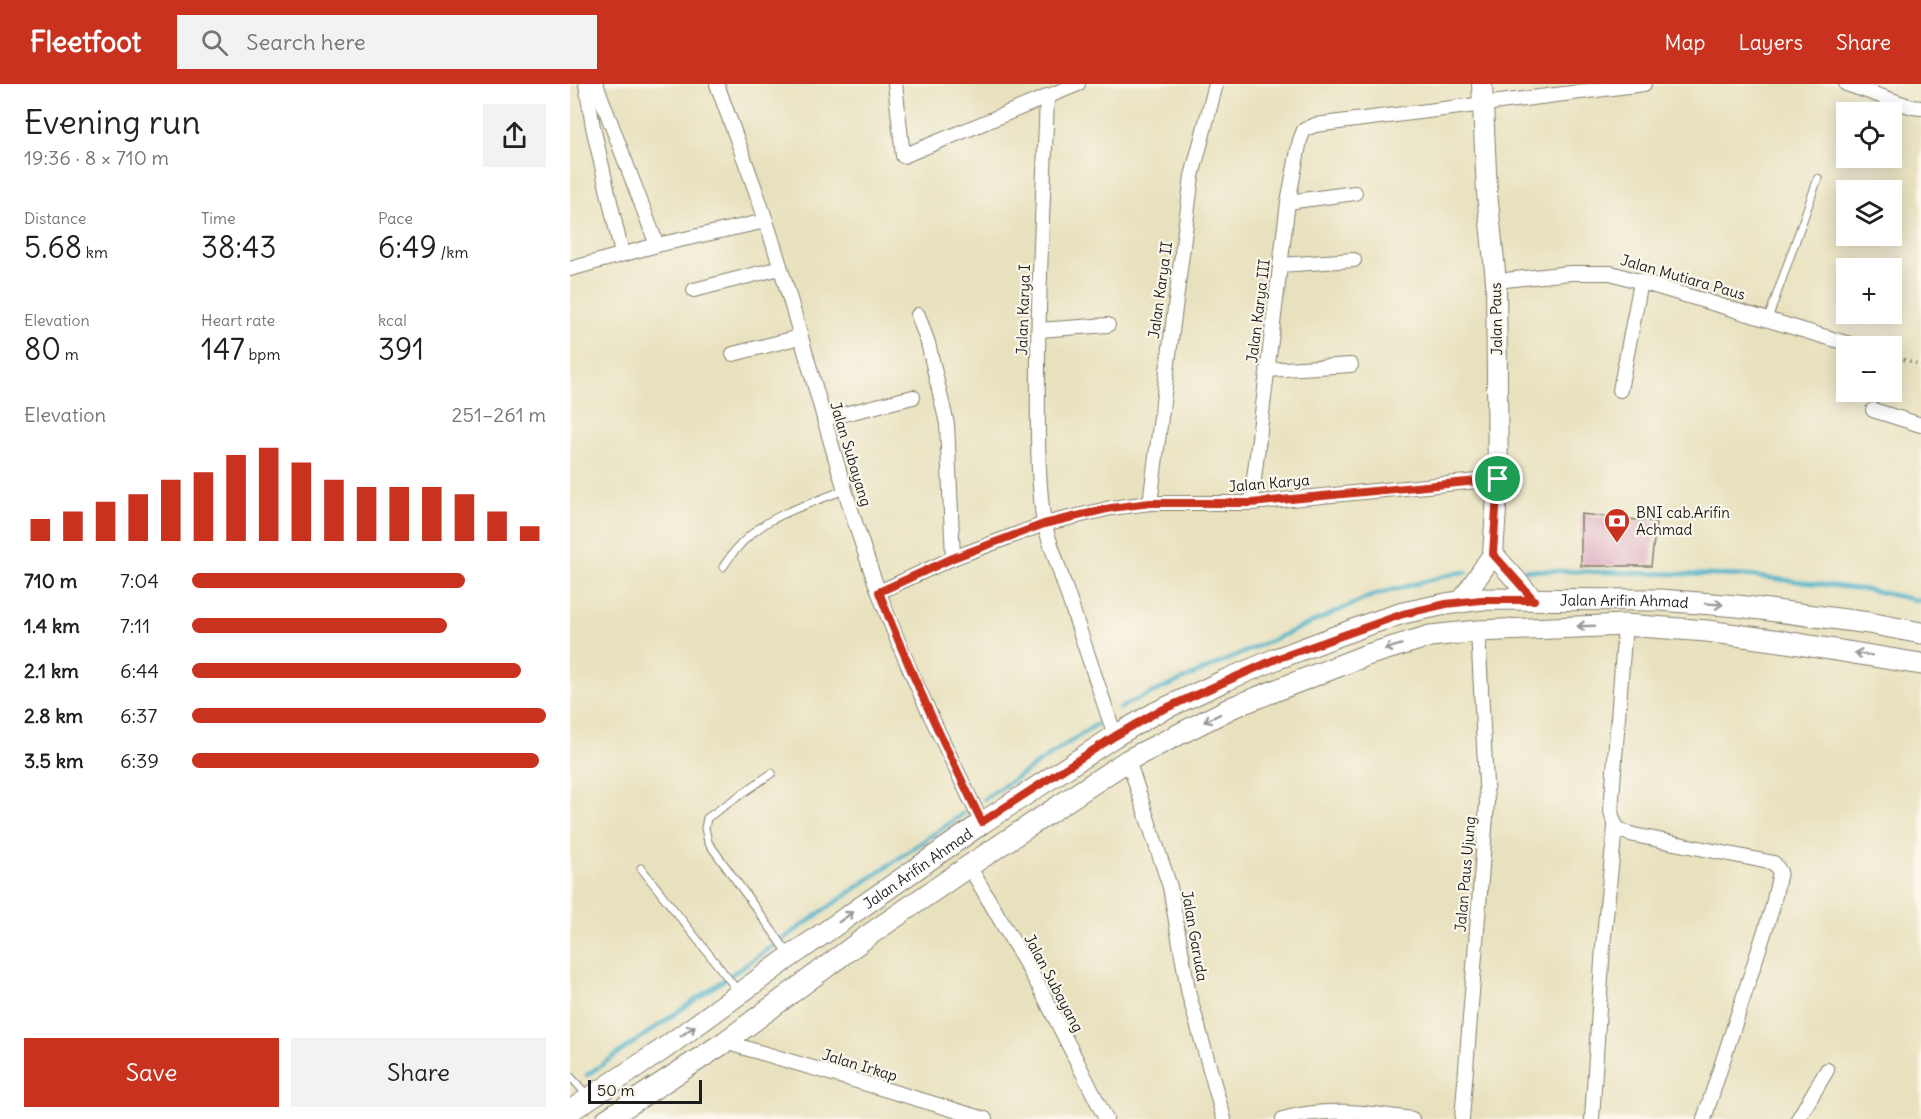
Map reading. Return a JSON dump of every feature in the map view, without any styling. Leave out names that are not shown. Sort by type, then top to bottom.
[{"type":"main road","name":"Jalan Paus","points":[[1461,602],[1493,554],[1498,479],[1496,281],[1487,194],[1482,84]]},
{"type":"main road","points":[[1493,554],[1534,600]]},
{"type":"main road","name":"Jalan Arifin Ahmad","points":[[570,1111],[662,1050],[735,987],[1115,736],[1185,698],[1276,659],[1403,614],[1481,600],[1660,600],[1738,606],[1869,622],[1921,633]]},
{"type":"main road","name":"Jalan Arifin Ahmad","points":[[607,1119],[677,1071],[725,1042],[869,935],[1128,760],[1233,707],[1367,655],[1430,636],[1478,631],[1625,625],[1780,641],[1921,664]]},
{"type":"main road","points":[[662,1050],[677,1071]]},
{"type":"street","points":[[586,84],[593,126],[622,254]]},
{"type":"street","points":[[596,84],[657,245]]},
{"type":"street","name":"Jalan Subayang","points":[[717,84],[766,221],[844,490],[879,592],[929,711],[982,822]]},
{"type":"street","points":[[895,84],[903,156],[1078,84]]},
{"type":"street","name":"Jalan Karya II","points":[[1150,503],[1192,176],[1216,84]]},
{"type":"street","points":[[1483,105],[1644,84]]},
{"type":"street","points":[[1846,84],[1921,108]]},
{"type":"street","name":"Jalan Karya I","points":[[1044,524],[1037,444],[1047,96]]},
{"type":"street","name":"Jalan Karya III","points":[[1251,503],[1288,202],[1302,134],[1308,127],[1483,105]]},
{"type":"street","points":[[1288,202],[1355,193]]},
{"type":"street","points":[[570,269],[657,245],[766,221]]},
{"type":"street","points":[[1280,265],[1354,260]]},
{"type":"street","points":[[694,290],[780,268]]},
{"type":"street","name":"Jalan Mutiara Paus","points":[[1496,281],[1595,271],[1611,273],[1836,340]]},
{"type":"street","points":[[1620,390],[1641,282]]},
{"type":"street","points":[[918,315],[928,343],[947,424],[953,558]]},
{"type":"street","points":[[1039,330],[1108,325]]},
{"type":"street","points":[[733,354],[800,337]]},
{"type":"street","points":[[1268,370],[1351,365]]},
{"type":"street","points":[[824,418],[913,397]]},
{"type":"street","points":[[1873,410],[1921,425]]},
{"type":"street","name":"Jalan Karya","points":[[879,592],[953,558],[1044,524],[1111,508],[1150,503],[1251,503],[1498,479]]},
{"type":"street","points":[[1044,524],[1115,736]]},
{"type":"street","points":[[1592,1119],[1603,946],[1615,826],[1611,811],[1625,625]]},
{"type":"street","name":"Jalan Paus Ujung","points":[[1462,1119],[1487,804],[1478,631]]},
{"type":"street","name":"Jalan Garuda","points":[[1128,760],[1170,887],[1189,995],[1224,1119]]},
{"type":"street","points":[[1615,826],[1622,832],[1634,835],[1774,863],[1780,869],[1772,909],[1704,1119]]},
{"type":"street","name":"Jalan Subayang","points":[[969,866],[1040,988],[1106,1119]]},
{"type":"street","name":"Jalan Irkap","points":[[725,1042],[968,1117],[985,1119]]},
{"type":"street","points":[[1798,1119],[1827,1070]]},
{"type":"street","points":[[1283,1119],[1320,1112],[1345,1112],[1412,1119]]},
{"type":"lane","points":[[1768,319],[1818,178]]},
{"type":"lane","points":[[723,567],[735,549],[762,524],[844,490]]},
{"type":"lane","points":[[772,773],[707,818],[705,828],[708,842],[788,951]]},
{"type":"lane","points":[[641,868],[735,987]]},
{"type":"lane","points":[[570,1076],[590,1098]]},
{"type":"path","points":[[1902,359],[1921,365]]},
{"type":"building","name":"BNI cab.Arifin Achmad","points":[[1581,514],[1656,522],[1651,566],[1581,566]]},
{"type":"waterway","points":[[1525,570],[1751,576],[1869,590],[1921,601]]},
{"type":"waterway","points":[[1119,709],[1374,595],[1467,572]]},
{"type":"waterway","points":[[984,799],[1097,724]]},
{"type":"waterway","points":[[587,1075],[964,813]]},
{"type":"place","name":"BNI cab.Arifin Achmad","points":[[1617,544]]},
{"type":"route","points":[[1498,479],[1493,554],[1534,600],[1481,600],[1446,604],[1369,624],[1276,659],[1155,713],[1115,736],[982,822],[933,721],[879,592],[953,558],[1044,524],[1111,508],[1150,503],[1251,503],[1498,479]]}]
